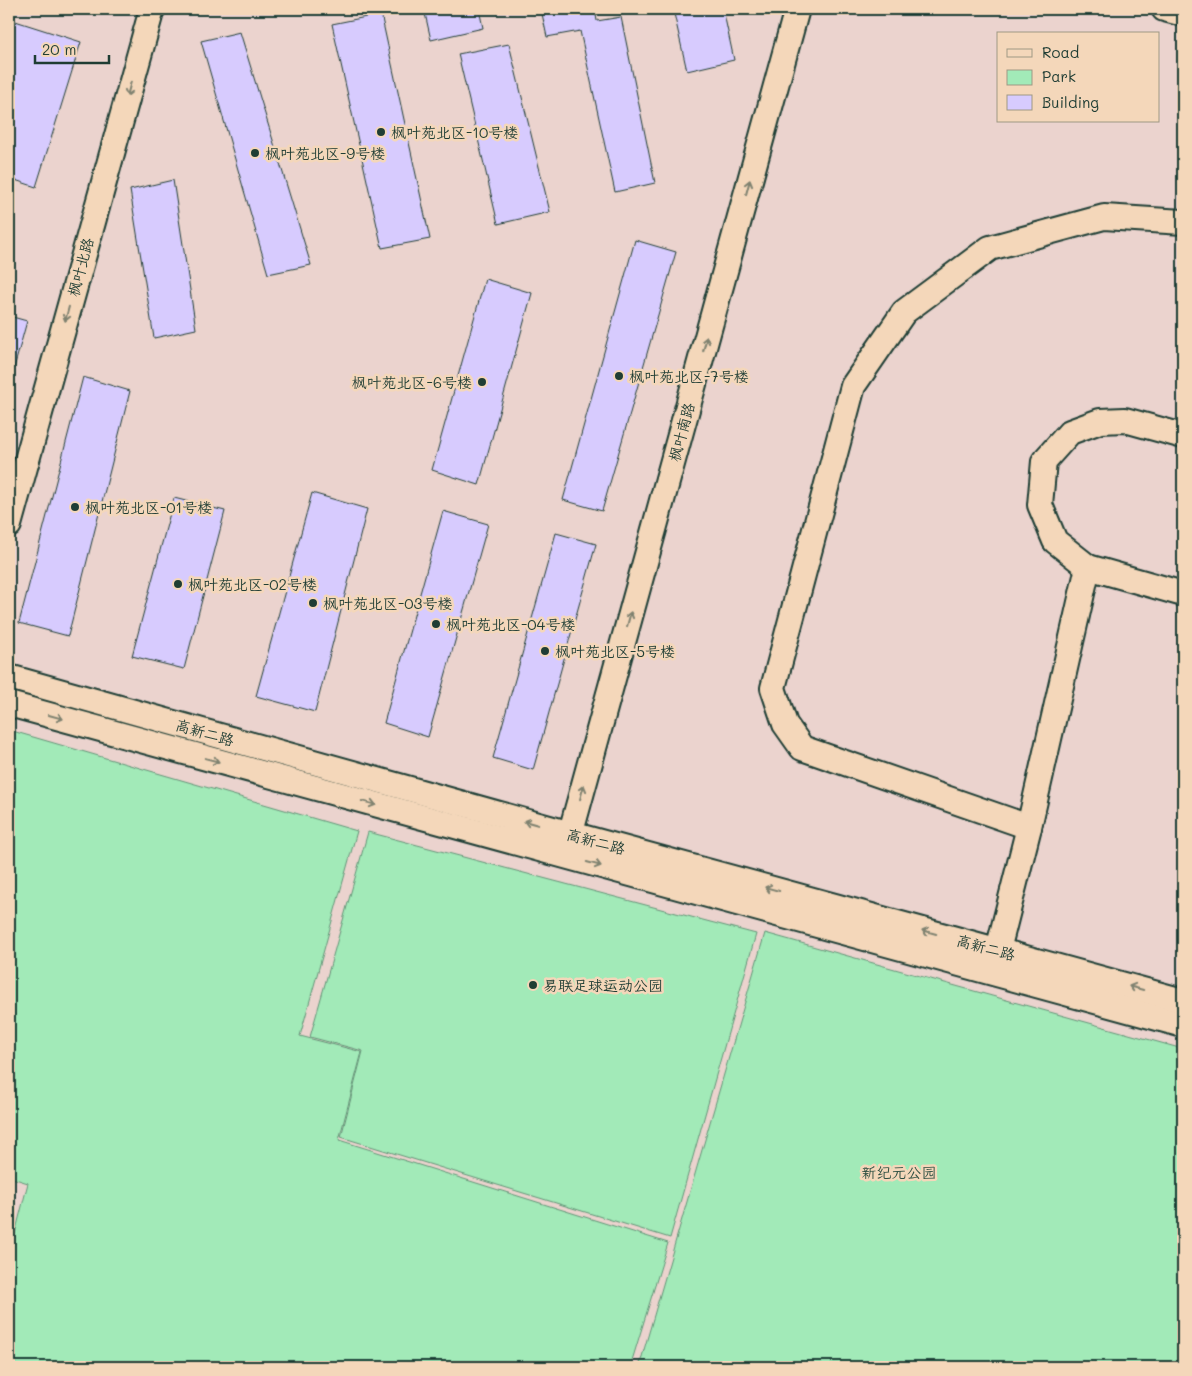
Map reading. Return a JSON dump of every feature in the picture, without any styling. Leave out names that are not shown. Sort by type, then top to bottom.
[{"type":"street","name":"枫叶北路","points":[[9,525],[152,9]]},
{"type":"street","name":"枫叶南路","points":[[567,845],[797,9]]},
{"type":"street","points":[[1164,9],[1183,14]]},
{"type":"street","points":[[1029,826],[802,748],[785,724],[773,688],[852,386],[904,312],[990,248],[1104,217],[1183,222]]},
{"type":"street","points":[[1183,436],[1125,420],[1100,421],[1070,432],[1044,461],[1040,505],[1055,541],[1088,567],[1183,594]]},
{"type":"street","points":[[998,950],[1029,826],[1088,567]]},
{"type":"street","name":"高新二路","points":[[9,677],[567,845],[1183,1025]]},
{"type":"street","name":"高新二路","points":[[9,704],[567,845],[998,950],[1183,1001]]},
{"type":"green space","points":[[9,730],[357,831],[300,1036],[362,1052],[339,1140],[668,1243],[630,1367],[9,1367],[9,1257],[28,1183],[9,1177]]},
{"type":"green space","name":"易联足球运动公园","points":[[368,832],[756,934],[670,1238],[341,1137],[363,1051],[310,1037]]},
{"type":"green space","name":"新纪元公园","points":[[765,933],[1183,1049],[1183,1367],[639,1367]]},
{"type":"building","points":[[424,9],[479,9],[483,28],[431,40]]},
{"type":"building","points":[[541,9],[595,9],[597,21],[621,17],[655,183],[615,192],[580,31],[547,37]]},
{"type":"building","points":[[673,9],[723,9],[734,60],[687,71]]},
{"type":"building","name":"枫叶苑北区-10号楼","points":[[381,14],[430,239],[382,248],[332,24]]},
{"type":"building","points":[[9,19],[81,42],[36,187],[9,178]]},
{"type":"building","name":"枫叶苑北区-9号楼","points":[[240,32],[311,265],[268,274],[201,41]]},
{"type":"building","points":[[509,44],[550,212],[498,224],[458,54]]},
{"type":"building","points":[[173,180],[196,329],[154,338],[130,190]]},
{"type":"building","name":"枫叶苑北区-7号楼","points":[[635,240],[676,252],[602,511],[563,500]]},
{"type":"building","name":"枫叶苑北区-6号楼","points":[[485,279],[532,293],[479,485],[432,470]]},
{"type":"building","points":[[9,316],[27,321],[9,386]]},
{"type":"building","name":"枫叶苑北区-01号楼","points":[[83,377],[130,391],[68,636],[19,623]]},
{"type":"building","name":"枫叶苑北区-03号楼","points":[[312,493],[367,509],[315,712],[256,696]]},
{"type":"building","name":"枫叶苑北区-02号楼","points":[[174,498],[225,511],[184,669],[132,656]]},
{"type":"building","name":"枫叶苑北区-04号楼","points":[[443,511],[488,524],[428,737],[384,723]]},
{"type":"building","name":"枫叶苑北区-5号楼","points":[[556,533],[596,544],[533,770],[493,758]]},
{"type":"place","name":"枫叶苑北区-10号楼","points":[[381,132]]},
{"type":"place","name":"枫叶苑北区-9号楼","points":[[255,153]]},
{"type":"place","name":"枫叶苑北区-7号楼","points":[[619,376]]},
{"type":"place","name":"枫叶苑北区-6号楼","points":[[482,382]]},
{"type":"place","name":"枫叶苑北区-01号楼","points":[[75,507]]},
{"type":"place","name":"枫叶苑北区-02号楼","points":[[178,584]]},
{"type":"place","name":"枫叶苑北区-03号楼","points":[[313,603]]},
{"type":"place","name":"枫叶苑北区-04号楼","points":[[436,624]]},
{"type":"place","name":"枫叶苑北区-5号楼","points":[[545,651]]},
{"type":"place","name":"易联足球运动公园","points":[[533,985]]}]
